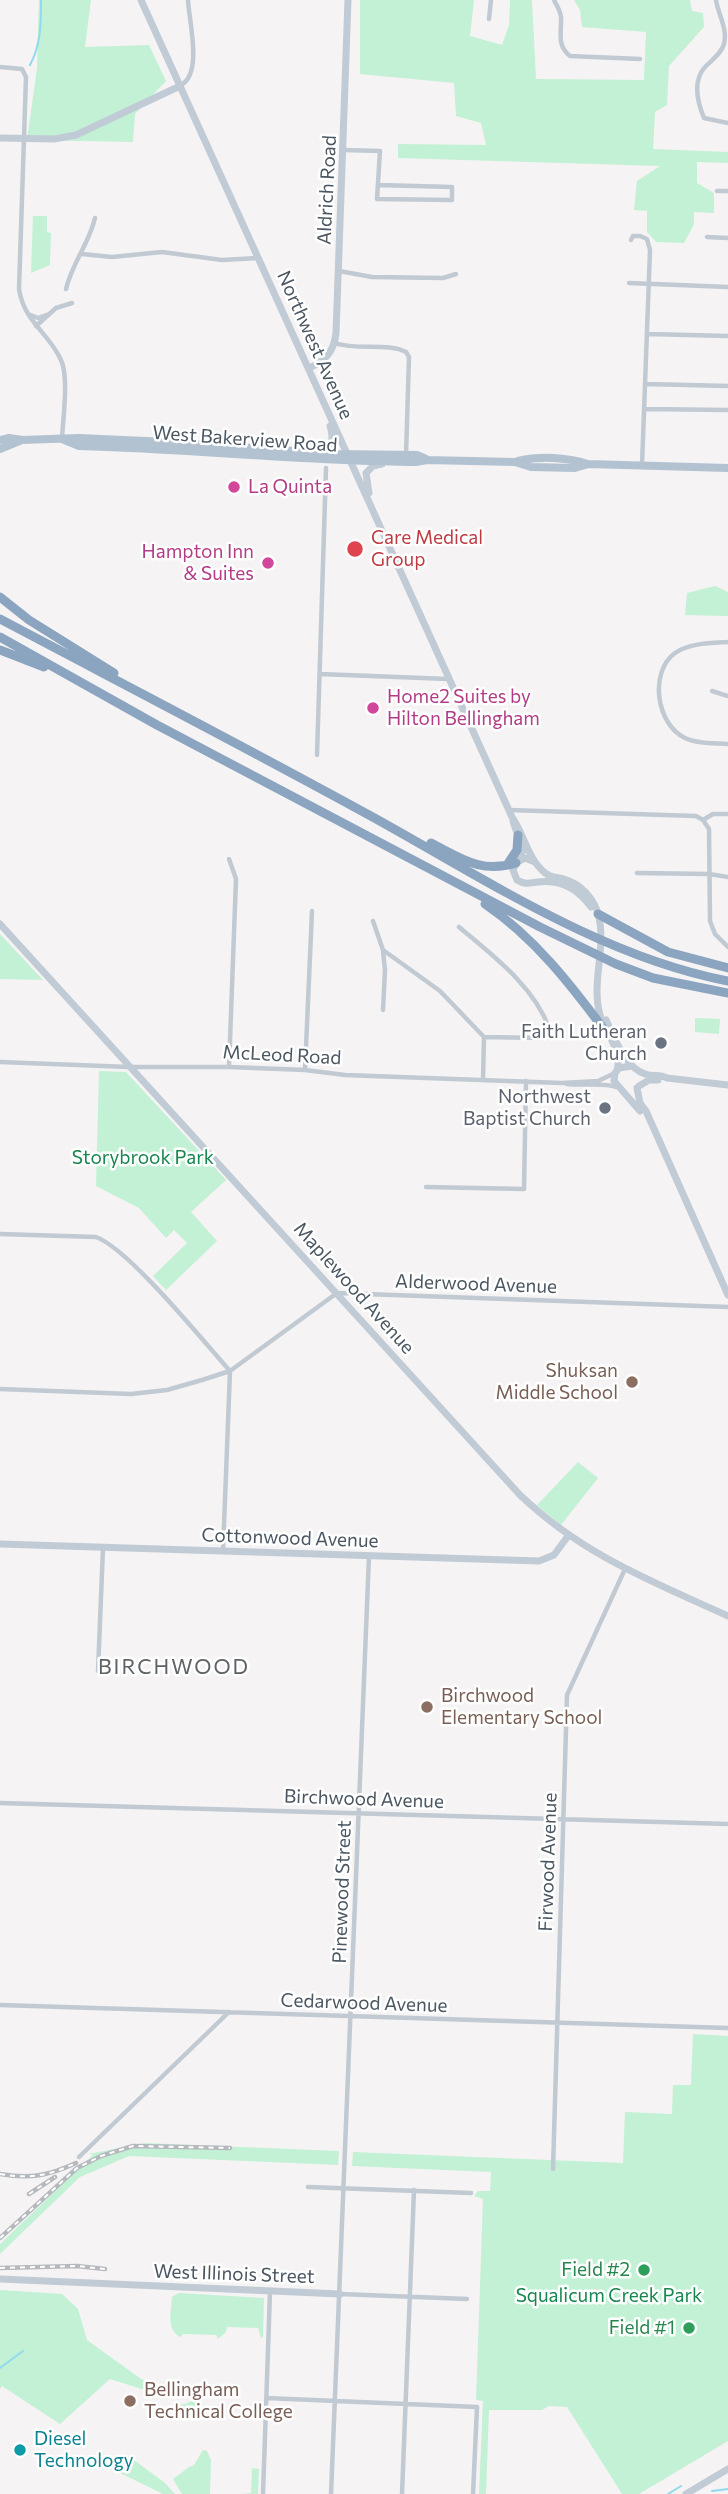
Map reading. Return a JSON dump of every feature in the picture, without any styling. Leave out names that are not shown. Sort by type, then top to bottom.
[{"type":"highway","points":[[0,597],[29,620],[178,713]]},
{"type":"highway","points":[[0,619],[584,932],[658,964],[728,981]]},
{"type":"highway","points":[[0,636],[421,865],[583,948],[653,978],[728,993]]},
{"type":"highway","points":[[0,650],[37,664],[158,724]]},
{"type":"highway","points":[[347,803],[480,866],[502,868],[517,862]]},
{"type":"highway","points":[[502,868],[516,854],[518,835]]},
{"type":"highway","points":[[421,865],[473,896],[529,939],[606,1032]]},
{"type":"highway","points":[[598,914],[668,952],[728,968]]},
{"type":"main road","name":"West Bakerview Road","points":[[62,439],[79,446],[399,462],[515,462],[542,459],[575,460],[588,464],[728,467]]},
{"type":"main road","name":"West Bakerview Road","points":[[0,440],[62,439],[223,445],[312,452],[348,458],[406,455],[427,460]]},
{"type":"main road","name":"West Bakerview Road","points":[[0,449],[22,440]]},
{"type":"main road","points":[[187,450],[190,447],[209,448],[223,445]]},
{"type":"street","name":"Northwest Avenue","points":[[141,0],[510,813],[523,846],[522,856],[517,862]]},
{"type":"street","points":[[0,138],[54,139],[76,135],[180,86],[189,78],[194,55],[188,0]]},
{"type":"street","name":"Aldrich Road","points":[[335,343],[348,0]]},
{"type":"street","points":[[489,19],[491,0]]},
{"type":"street","points":[[554,0],[561,14],[560,44],[570,56],[640,59]]},
{"type":"street","points":[[716,0],[725,33],[723,45],[718,55],[701,72],[697,95],[705,118],[728,123]]},
{"type":"street","points":[[0,67],[24,71],[19,289],[25,311],[57,352],[64,366],[62,439]]},
{"type":"street","points":[[344,150],[380,151],[377,199],[452,200],[452,187],[378,185]]},
{"type":"street","points":[[717,191],[728,191]]},
{"type":"street","points":[[66,289],[70,272],[91,236],[95,218]]},
{"type":"street","points":[[631,240],[633,236],[647,239],[650,250],[642,465]]},
{"type":"street","points":[[707,237],[728,238]]},
{"type":"street","points":[[82,254],[112,257],[162,252],[222,260],[258,258]]},
{"type":"street","points":[[339,271],[384,277],[443,278],[456,274]]},
{"type":"street","points":[[629,283],[728,286]]},
{"type":"street","points":[[36,326],[61,305],[72,303]]},
{"type":"street","points":[[25,311],[32,317],[50,314]]},
{"type":"street","points":[[647,334],[728,336]]},
{"type":"street","points":[[309,368],[326,358],[335,343],[348,347],[398,349],[406,352],[409,357],[406,455]]},
{"type":"street","points":[[645,384],[728,386]]},
{"type":"street","points":[[312,452],[327,449],[333,438],[323,402]]},
{"type":"street","points":[[644,409],[728,410]]},
{"type":"street","points":[[376,514],[366,484],[366,473],[373,466],[399,462]]},
{"type":"street","points":[[317,755],[326,468]]},
{"type":"street","points":[[728,642],[684,649],[674,654],[664,664],[658,689],[668,721],[684,738],[728,744]]},
{"type":"street","points":[[320,674],[451,679]]},
{"type":"street","points":[[712,691],[728,695]]},
{"type":"street","name":"Northwest Avenue","points":[[510,813],[537,864]]},
{"type":"street","points":[[510,813],[696,816],[703,820],[709,829],[710,921],[715,934],[728,947]]},
{"type":"street","points":[[703,820],[713,814],[728,814]]},
{"type":"street","points":[[600,934],[591,907],[575,890],[552,881],[523,884],[516,878],[513,870],[517,862],[528,858],[548,875],[566,880],[589,895],[598,914],[600,934],[599,1004],[606,1032],[619,1059],[614,1081],[650,1122]]},
{"type":"street","points":[[229,859],[236,879],[229,1067]]},
{"type":"street","points":[[532,882],[538,876],[537,864]]},
{"type":"street","points":[[637,873],[709,874],[728,877]]},
{"type":"street","points":[[305,1070],[312,911]]},
{"type":"street","points":[[373,921],[383,950],[383,1010]]},
{"type":"street","name":"Maplewood Avenue","points":[[0,925],[520,1495],[568,1536],[625,1569],[728,1616]]},
{"type":"street","points":[[459,927],[505,967],[542,1014],[549,1028],[547,1035],[541,1038],[484,1037]]},
{"type":"street","points":[[383,950],[440,991],[484,1037],[483,1080]]},
{"type":"street","points":[[599,1004],[616,1041],[641,1077],[638,1098],[728,1295]]},
{"type":"street","name":"McLeod Road","points":[[0,1062],[305,1070],[345,1075],[526,1081],[589,1086],[607,1084],[621,1089]]},
{"type":"street","points":[[616,1071],[624,1065],[645,1074],[667,1078]]},
{"type":"street","name":"McLeod Road","points":[[562,1083],[598,1081],[616,1071]]},
{"type":"street","points":[[621,1089],[638,1087],[649,1080],[667,1078],[728,1086]]},
{"type":"street","points":[[426,1187],[524,1189],[526,1081]]},
{"type":"street","points":[[0,1234],[96,1237],[107,1241],[148,1281],[230,1371],[223,1552]]},
{"type":"street","points":[[0,1389],[131,1394],[167,1390],[230,1371],[337,1293]]},
{"type":"street","name":"Alderwood Avenue","points":[[337,1293],[728,1307]]},
{"type":"street","name":"Cottonwood Avenue","points":[[0,1544],[539,1561],[554,1555],[568,1536]]},
{"type":"street","points":[[98,1671],[103,1548]]},
{"type":"street","name":"Pinewood Street","points":[[331,2494],[369,1556]]},
{"type":"street","name":"Firwood Avenue","points":[[553,2169],[567,1695],[625,1569]]},
{"type":"street","name":"Birchwood Avenue","points":[[0,1802],[728,1824]]},
{"type":"street","name":"Cedarwood Avenue","points":[[0,2005],[728,2028]]},
{"type":"street","points":[[79,2157],[229,2012]]},
{"type":"street","points":[[308,2187],[471,2193]]},
{"type":"street","points":[[402,2494],[414,2190]]},
{"type":"street","name":"West Illinois Street","points":[[0,2278],[467,2299]]},
{"type":"street","points":[[263,2494],[270,2292]]},
{"type":"street","points":[[267,2398],[477,2407],[473,2494]]},
{"type":"street","points":[[686,2494],[697,2491],[728,2469]]},
{"type":"green space","points":[[39,0],[91,0],[85,47],[149,45],[166,81],[135,114],[133,142],[27,140],[37,68]]},
{"type":"green space","points":[[360,0],[474,0],[470,36],[502,45],[509,25],[510,0],[532,0],[536,79],[644,80],[646,32],[582,27],[580,10],[574,0],[690,0],[692,11],[703,13],[704,27],[669,66],[667,105],[655,112],[653,149],[728,152],[728,163],[697,162],[697,183],[714,193],[714,213],[694,212],[694,224],[684,243],[656,242],[647,232],[647,211],[634,210],[637,181],[660,166],[398,158],[398,144],[486,145],[481,123],[456,116],[454,83],[360,74]]},
{"type":"green space","points":[[33,216],[47,216],[47,232],[51,233],[50,265],[31,273]]},
{"type":"green space","points":[[715,586],[728,592],[728,616],[685,615],[687,593]]},
{"type":"green space","points":[[0,934],[43,980],[0,979]]},
{"type":"green space","points":[[695,1018],[720,1019],[719,1034],[695,1032]]},
{"type":"green space","name":"Storybrook Park","points":[[99,1071],[126,1072],[226,1180],[191,1212],[217,1241],[166,1290],[153,1276],[187,1243],[174,1230],[166,1238],[139,1208],[96,1186]]},
{"type":"green space","points":[[578,1462],[598,1478],[561,1525],[537,1505]]},
{"type":"green space","name":"Squalicum Creek Park","points":[[693,2034],[728,2036],[728,2441],[639,2494],[622,2494],[567,2407],[489,2410],[486,2494],[479,2494],[483,2401],[476,2400],[483,2199],[474,2196],[478,2191],[490,2191],[491,2172],[352,2166],[353,2152],[623,2163],[625,2112],[672,2114],[673,2085],[691,2085]]},
{"type":"green space","points":[[144,2143],[339,2151],[338,2165],[129,2156],[80,2177],[0,2254],[0,2244],[93,2155],[89,2154]]},
{"type":"green space","points":[[0,2290],[62,2294],[78,2309],[87,2340],[141,2379],[151,2382],[148,2391],[110,2379],[60,2424],[2,2386],[0,2389]]},
{"type":"green space","points":[[179,2293],[264,2298],[263,2337],[261,2338],[258,2328],[227,2327],[226,2332],[218,2339],[216,2335],[183,2334],[181,2337],[173,2330],[170,2320],[172,2297]]},
{"type":"green space","points":[[207,2394],[200,2403],[188,2410],[192,2415],[190,2419],[178,2411],[179,2405]]},
{"type":"green space","points":[[203,2450],[207,2451],[211,2460],[210,2494],[182,2494],[173,2479],[194,2465]]},
{"type":"green space","points":[[126,2454],[165,2483],[175,2494],[163,2494],[118,2472]]},
{"type":"green space","points":[[252,2468],[259,2469],[258,2494],[241,2494],[251,2493]]},
{"type":"waterway","points":[[30,65],[38,42],[41,0]]},
{"type":"waterway","points":[[0,2368],[23,2351]]},
{"type":"waterway","points":[[668,2494],[681,2486]]},
{"type":"waterway","points":[[712,2491],[728,2489]]},
{"type":"railway","points":[[0,2238],[77,2168],[101,2156],[133,2146],[230,2148]]},
{"type":"railway","points":[[0,2174],[39,2175],[76,2163]]},
{"type":"railway","points":[[29,2194],[55,2177]]},
{"type":"railway","points":[[0,2268],[77,2266],[105,2269]]},
{"type":"place","name":"La Quinta","points":[[234,487]]},
{"type":"place","name":"Care Medical Group","points":[[355,549]]},
{"type":"place","name":"Hampton Inn & Suites","points":[[268,563]]},
{"type":"place","name":"Home2 Suites by Hilton Bellingham","points":[[373,708]]},
{"type":"place","name":"Faith Lutheran Church","points":[[661,1043]]},
{"type":"place","name":"Northwest Baptist Church","points":[[605,1108]]},
{"type":"place","name":"Shuksan Middle School","points":[[632,1382]]},
{"type":"place","name":"Birchwood Elementary School","points":[[427,1707]]},
{"type":"place","name":"Field #2","points":[[644,2270]]},
{"type":"place","name":"Field #1","points":[[689,2328]]},
{"type":"place","name":"Bellingham Technical College","points":[[130,2401]]},
{"type":"place","name":"Diesel Technology","points":[[20,2450]]},
{"type":"district","name":"BIRCHWOOD","points":[[174,1667]]}]
